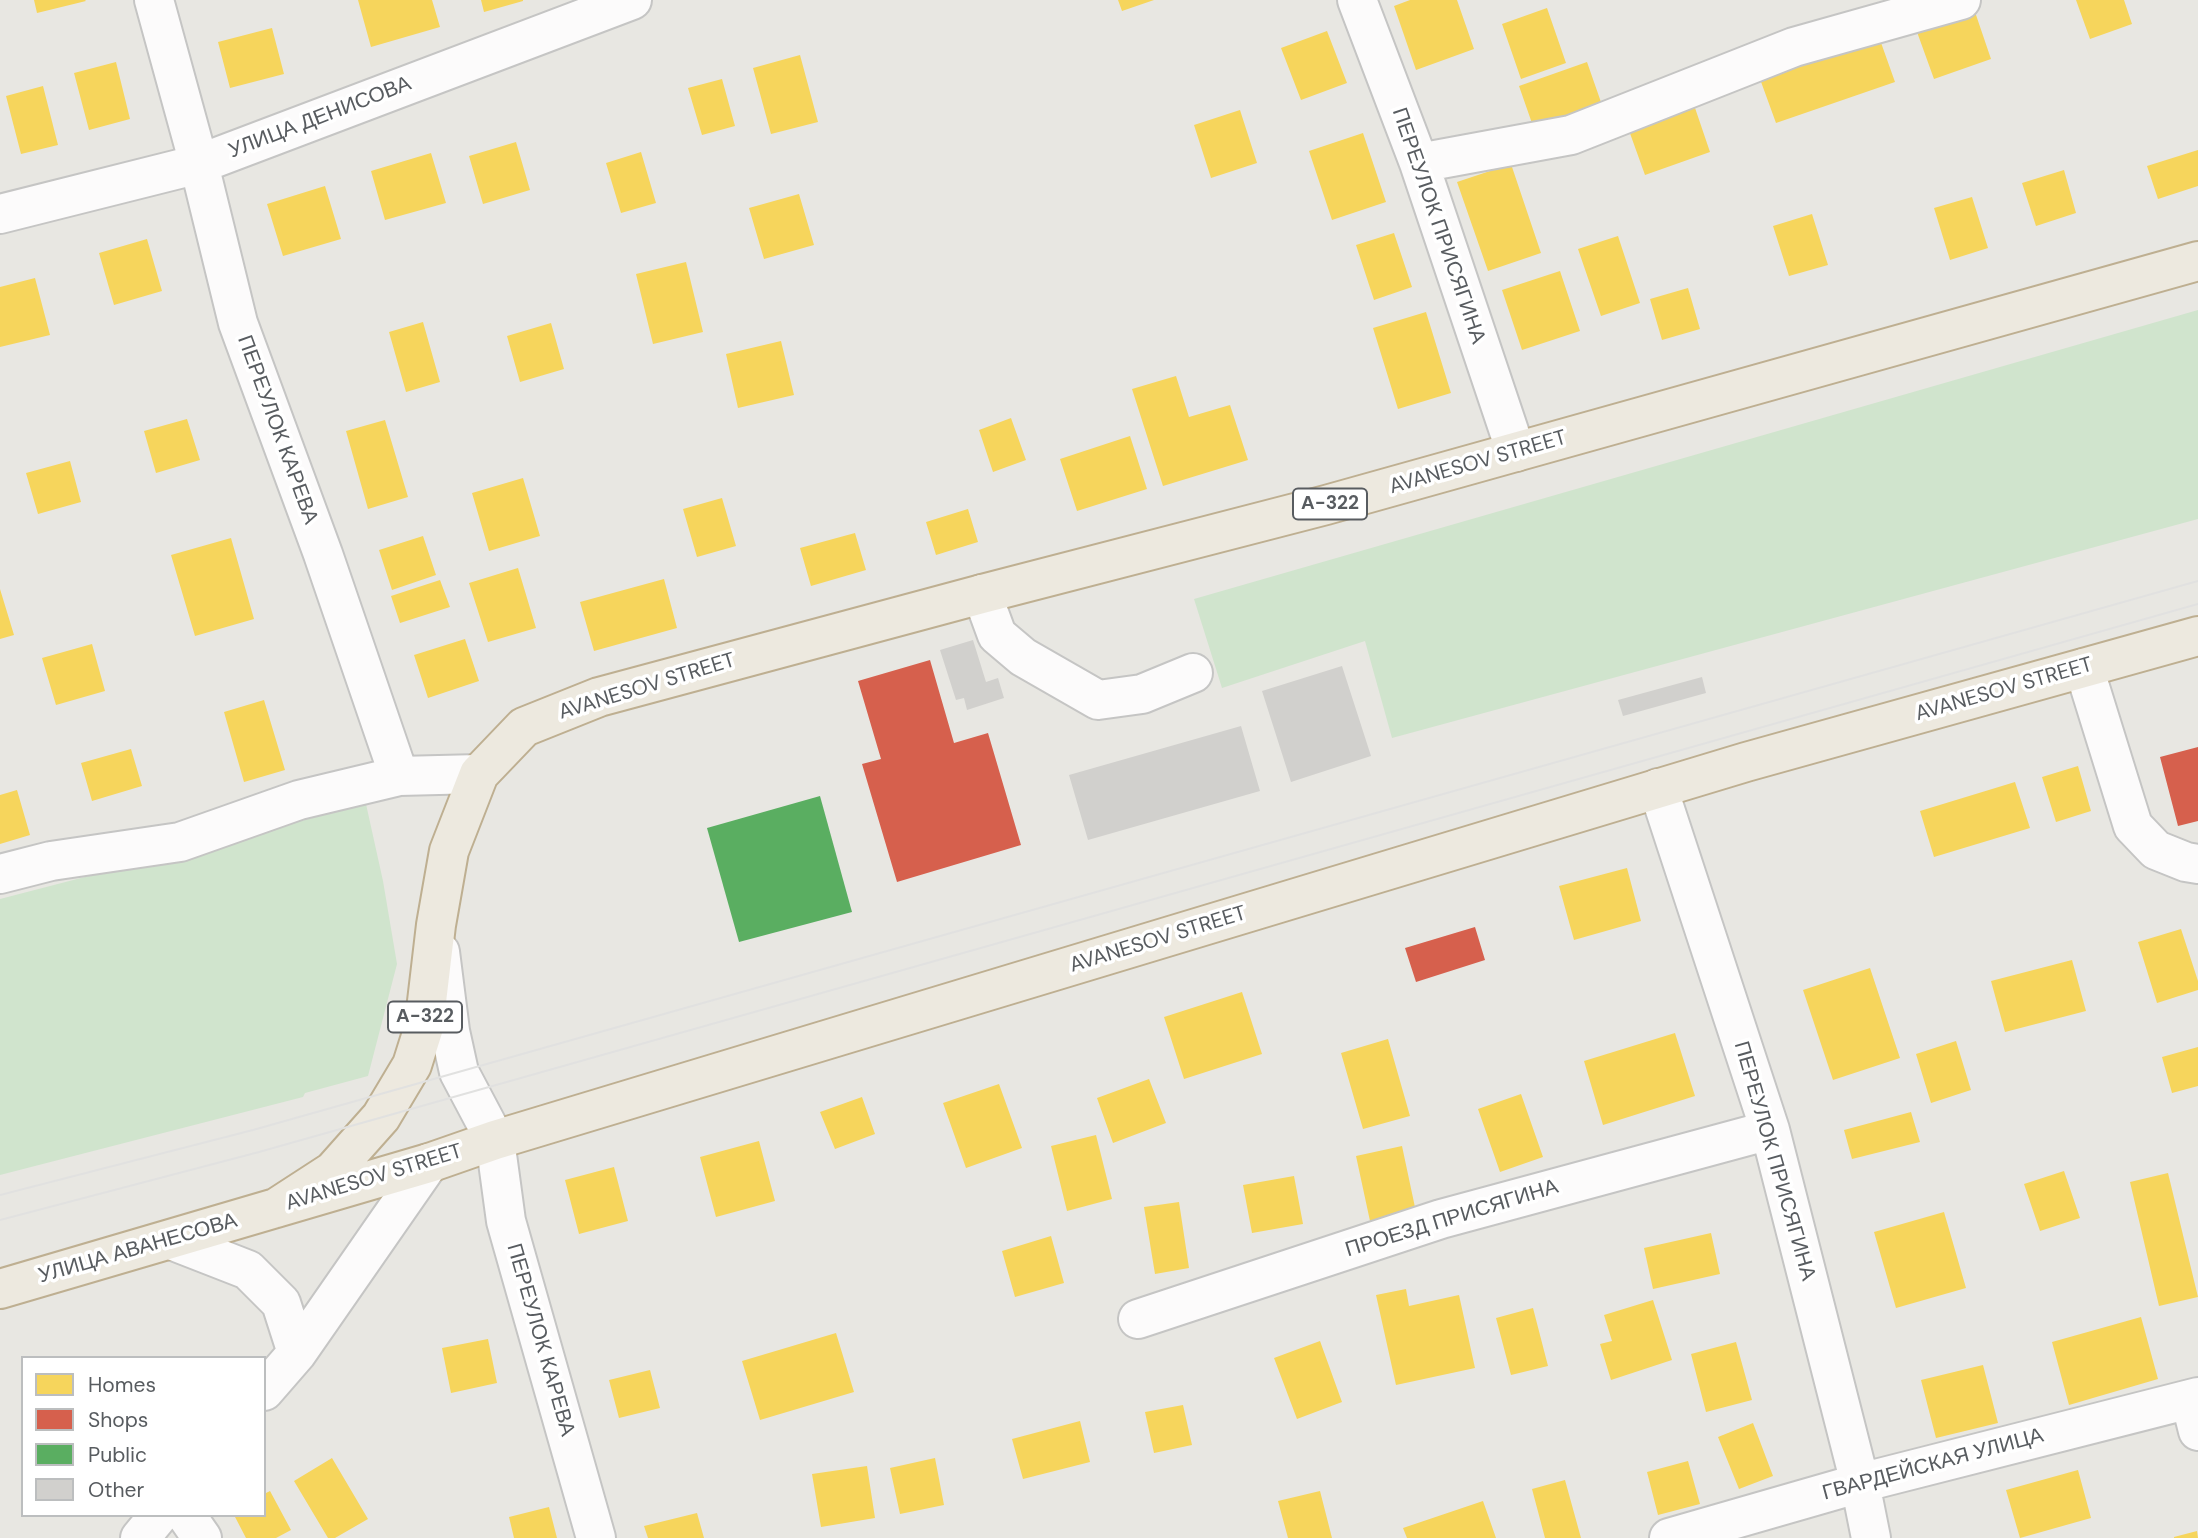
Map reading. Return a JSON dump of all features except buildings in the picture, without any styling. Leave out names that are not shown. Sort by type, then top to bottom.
[{"type":"highway","name":"AVANESOV STREET","points":[[276,1208],[333,1171],[381,1117],[400,1089],[412,1065],[424,1027],[436,925],[449,850],[479,775],[524,727],[599,697],[1326,505],[2198,261]]},
{"type":"highway","name":"AVANESOV STREET","points":[[276,1208],[1658,788],[2198,636]]},
{"type":"highway","name":"УЛИЦА АВАНЕСОВА","points":[[0,1289],[276,1208]]},
{"type":"street","name":"ПЕРЕУЛОК КАРЕВА","points":[[155,0],[238,323],[323,554],[399,776]]},
{"type":"street","name":"УЛИЦА ДЕНИСОВА","points":[[0,214],[199,164],[632,0]]},
{"type":"street","name":"ПЕРЕУЛОК ПРИСЯГИНА","points":[[1357,0],[1419,163],[1516,452]]},
{"type":"street","points":[[1419,163],[1571,135],[1794,47],[1961,0]]},
{"type":"street","points":[[982,594],[997,635],[1023,657],[1098,700],[1142,694],[1193,673]]},
{"type":"street","points":[[2084,668],[2133,826],[2156,850],[2198,864]]},
{"type":"street","points":[[0,874],[51,861],[180,842],[299,800],[399,776],[479,775]]},
{"type":"street","name":"ПЕРЕУЛОК ПРИСЯГИНА","points":[[1658,788],[1770,1130],[1860,1483],[1871,1538]]},
{"type":"street","points":[[436,925],[450,1031],[459,1072],[495,1140]]},
{"type":"street","name":"ПРОЕЗД ПРИСЯГИНА","points":[[1138,1319],[1441,1219],[1770,1130]]},
{"type":"street","name":"ПЕРЕУЛОК КАРЕВА","points":[[495,1140],[506,1221],[596,1538]]},
{"type":"street","points":[[266,1389],[297,1353],[429,1163]]},
{"type":"street","points":[[171,1240],[248,1270],[281,1303],[297,1353]]},
{"type":"street","name":"ГВАРДЕЙСКАЯ УЛИЦА","points":[[1669,1538],[1860,1483],[2195,1409]]},
{"type":"street","points":[[140,1538],[157,1517]]},
{"type":"street","points":[[187,1517],[202,1538]]},
{"type":"green space","points":[[2198,310],[2198,519],[1392,738],[1365,641],[1222,688],[1194,599]]},
{"type":"green space","points":[[366,804],[397,964],[368,1076],[305,1093],[303,1097],[0,1175],[0,899]]},
{"type":"tram line","points":[[0,1195],[253,1130],[2198,581]]},
{"type":"tram line","points":[[0,1220],[259,1152],[2198,604]]}]
